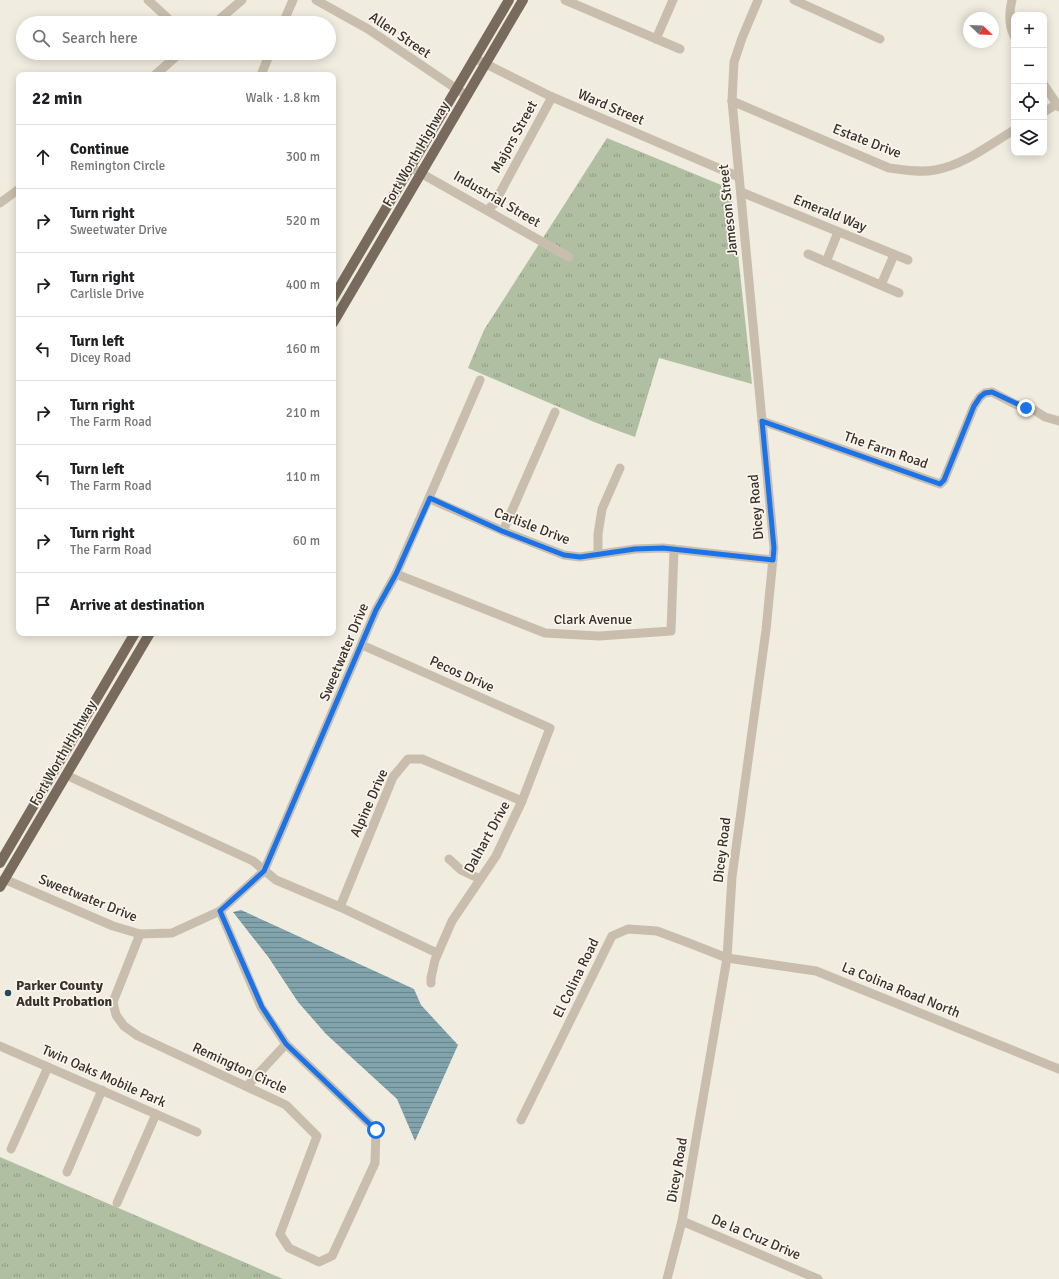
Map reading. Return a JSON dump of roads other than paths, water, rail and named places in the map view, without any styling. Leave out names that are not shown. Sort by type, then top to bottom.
[{"type":"main road","name":"Fort Worth Highway","points":[[336,293],[509,0]]},
{"type":"main road","name":"Fort Worth Highway","points":[[336,318],[523,0]]},
{"type":"main road","points":[[336,296],[347,299]]},
{"type":"main road","name":"Fort Worth Highway","points":[[0,863],[133,636]]},
{"type":"main road","name":"Fort Worth Highway","points":[[2,883],[148,636]]},
{"type":"main road","points":[[119,661],[130,668]]},
{"type":"main road","points":[[81,725],[92,730]]},
{"type":"main road","points":[[2,883],[2,870],[25,829],[24,822]]},
{"type":"street","points":[[148,0],[165,16]]},
{"type":"street","points":[[223,16],[242,0]]},
{"type":"street","points":[[286,16],[293,0]]},
{"type":"street","name":"Allen Street","points":[[316,0],[368,29],[467,96]]},
{"type":"street","points":[[566,0],[680,49]]},
{"type":"street","points":[[656,39],[673,0]]},
{"type":"street","name":"Jameson Street","points":[[758,0],[742,38],[734,62],[732,101],[762,421]]},
{"type":"street","points":[[794,0],[880,39]]},
{"type":"street","points":[[1011,29],[1009,11],[1012,0]]},
{"type":"street","name":"Ward Street","points":[[474,58],[552,97],[739,177]]},
{"type":"street","points":[[159,72],[172,60]]},
{"type":"street","points":[[262,72],[267,60]]},
{"type":"street","points":[[1047,89],[1058,105],[1047,110]]},
{"type":"street","name":"Majors Street","points":[[487,210],[494,204],[552,97]]},
{"type":"street","name":"Estate Drive","points":[[732,101],[889,168],[913,171],[934,170],[957,164],[1011,132]]},
{"type":"street","name":"Industrial Street","points":[[410,167],[569,257]]},
{"type":"street","points":[[1,201],[16,191]]},
{"type":"street","name":"Emerald Way","points":[[741,192],[908,260]]},
{"type":"street","points":[[826,262],[838,232]]},
{"type":"street","points":[[808,254],[899,293]]},
{"type":"street","points":[[881,286],[894,255]]},
{"type":"street","name":"Sweetwater Drive","points":[[2,883],[114,926],[140,934],[172,933],[220,911],[264,871],[376,610],[396,574],[480,380]]},
{"type":"street","name":"The Farm Road","points":[[762,421],[940,484],[944,480],[974,406],[980,397],[985,393],[992,392],[1015,404],[1034,410],[1045,417],[1059,421]]},
{"type":"street","points":[[502,531],[555,412]]},
{"type":"street","name":"Dicey Road","points":[[667,1279],[682,1221],[727,958],[732,877],[766,630],[774,548],[762,421]]},
{"type":"street","points":[[598,554],[598,538],[602,509],[620,468]]},
{"type":"street","name":"Carlisle Drive","points":[[430,498],[502,531],[564,555],[580,557],[635,549],[663,548],[773,560]]},
{"type":"street","name":"Clark Avenue","points":[[396,574],[545,634],[599,636],[671,631],[674,549]]},
{"type":"street","name":"Pecos Drive","points":[[362,645],[550,728]]},
{"type":"street","name":"Dalhart Drive","points":[[431,983],[434,960],[452,921],[496,856],[522,801],[550,728]]},
{"type":"street","name":"Alpine Drive","points":[[340,907],[393,777],[408,759],[422,759],[522,801]]},
{"type":"street","points":[[66,775],[253,860],[276,880],[340,907],[437,954]]},
{"type":"street","points":[[449,859],[461,870],[480,879]]},
{"type":"street","name":"Remington Circle","points":[[140,934],[113,1002],[116,1015],[124,1026],[138,1036],[286,1105],[317,1136],[280,1234],[289,1248],[319,1262],[332,1256],[375,1163],[376,1130],[286,1044],[262,1007],[220,911]]},
{"type":"street","name":"El Colina Road","points":[[522,1120],[612,936],[628,929],[657,931],[689,942],[727,958]]},
{"type":"street","name":"La Colina Road North","points":[[727,958],[816,971],[1059,1069]]},
{"type":"street","points":[[247,1086],[286,1044]]},
{"type":"street","name":"Twin Oaks Mobile Park","points":[[0,1046],[196,1132]]},
{"type":"street","points":[[11,1149],[48,1066]]},
{"type":"street","points":[[67,1172],[102,1090]]},
{"type":"street","points":[[117,1203],[156,1114]]},
{"type":"street","name":"De la Cruz Drive","points":[[682,1221],[818,1279]]},
{"type":"water","points":[[241,910],[414,989],[421,1005],[458,1045],[415,1141],[397,1099],[326,1034],[298,1002],[269,958],[233,912]]},
{"type":"place","name":"Parker County Adult Probation","points":[[8,993]]}]
